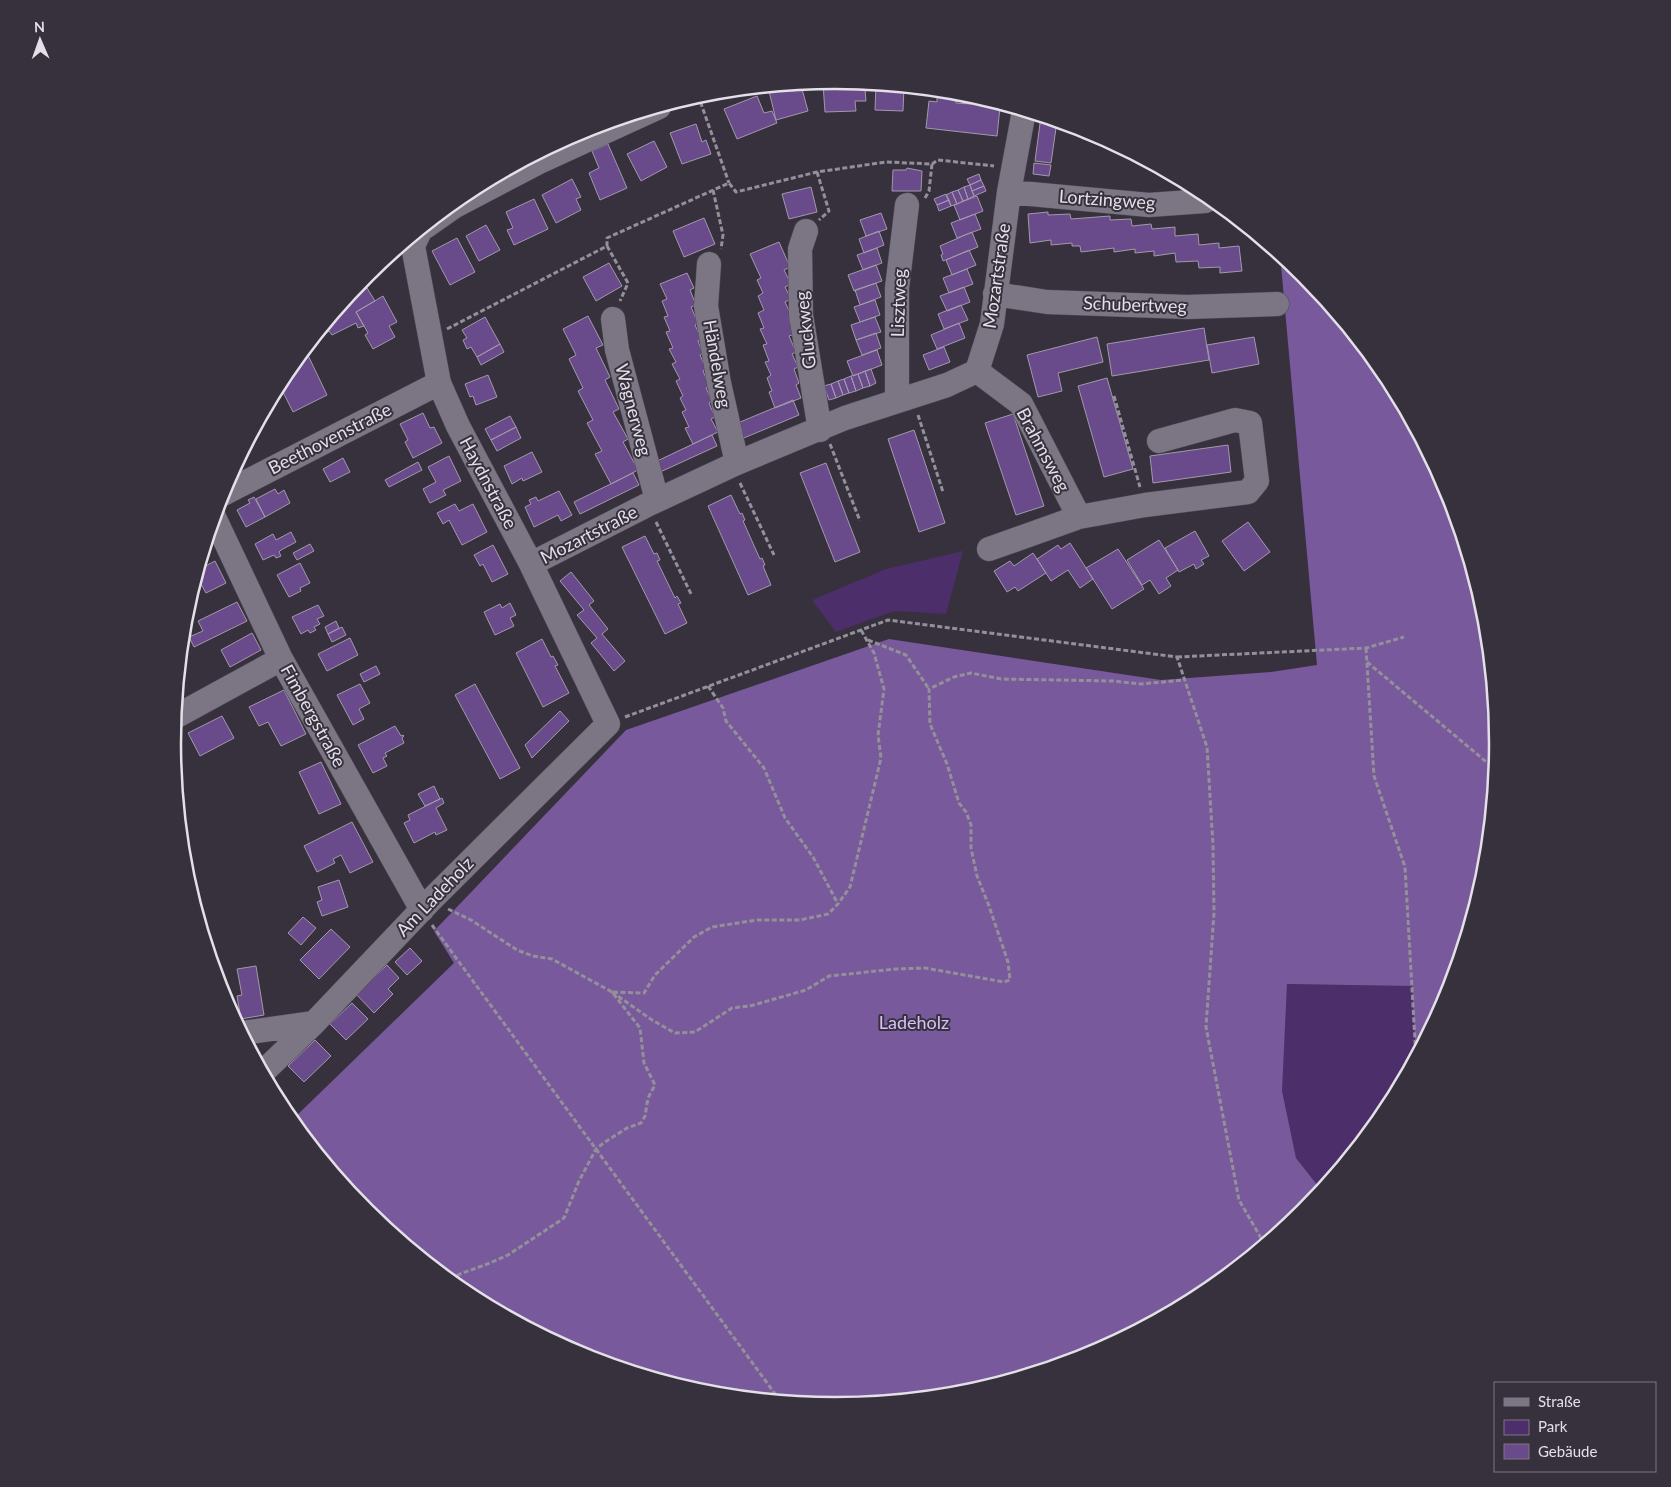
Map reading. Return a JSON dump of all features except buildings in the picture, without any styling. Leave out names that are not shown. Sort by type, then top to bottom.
[{"type":"street","name":"Mozartstraße","points":[[531,564],[734,464],[845,418],[947,385],[977,371],[992,324],[1009,192],[1023,116]]},
{"type":"street","points":[[486,190],[539,162],[618,126]]},
{"type":"street","name":"Lortzingweg","points":[[1009,192],[1148,205],[1202,201]]},
{"type":"street","name":"Lisztweg","points":[[905,399],[897,288],[907,205]]},
{"type":"street","name":"Gluckweg","points":[[806,231],[800,249],[801,314],[822,429]]},
{"type":"street","name":"Haydnstraße","points":[[415,242],[413,246],[440,383],[458,426],[531,564],[608,724]]},
{"type":"street","name":"Händelweg","points":[[709,264],[706,306],[734,464]]},
{"type":"street","name":"Schubertweg","points":[[995,294],[1047,302],[1187,307],[1277,304]]},
{"type":"street","name":"Wagnerweg","points":[[613,319],[617,350],[652,503]]},
{"type":"street","name":"Brahmsweg","points":[[977,371],[1021,404],[1079,517]]},
{"type":"street","name":"Beethovenstraße","points":[[233,489],[440,383]]},
{"type":"street","points":[[989,549],[1079,517],[1145,505],[1248,492],[1257,480],[1250,423],[1235,420],[1159,441]]},
{"type":"street","name":"Fimbergstraße","points":[[218,525],[281,659],[426,905]]},
{"type":"street","points":[[182,713],[281,659]]},
{"type":"street","name":"Am Ladeholz","points":[[267,1068],[314,1023],[426,905],[608,724]]},
{"type":"street","points":[[248,1032],[314,1023]]},
{"type":"path","points":[[701,103],[729,183],[736,192],[817,172],[886,162],[932,164],[938,160],[1014,168]]},
{"type":"path","points":[[907,205],[922,203],[929,192],[932,164]]},
{"type":"path","points":[[806,231],[829,211],[817,172]]},
{"type":"path","points":[[613,319],[628,283],[607,246],[607,238],[729,183]]},
{"type":"path","points":[[709,264],[721,251],[723,235],[713,190]]},
{"type":"path","points":[[430,337],[607,246]]},
{"type":"path","points":[[1114,396],[1145,505]]},
{"type":"path","points":[[905,399],[944,492]]},
{"type":"path","points":[[822,429],[860,521]]},
{"type":"path","points":[[734,464],[774,554]]},
{"type":"path","name":"Mozartstraße","points":[[652,503],[692,596]]},
{"type":"path","points":[[608,724],[888,620],[1177,657],[1366,648],[1404,637]]},
{"type":"path","points":[[612,992],[644,993],[656,976],[694,937],[712,927],[757,920],[800,920],[828,914],[850,887],[881,758],[878,734],[884,689],[874,653],[861,630]]},
{"type":"path","points":[[426,905],[471,920],[517,950],[552,960],[612,992],[652,1020],[675,1033],[695,1032],[732,1008],[750,1006],[806,990],[829,976],[925,968],[1004,982],[1010,980],[1008,962],[977,876],[971,848],[971,825],[966,812],[959,804],[947,764],[930,724],[929,689],[906,655],[867,640]]},
{"type":"path","points":[[1366,648],[1374,776],[1405,867],[1415,1047]]},
{"type":"path","points":[[1177,657],[1207,747],[1213,836],[1214,912],[1206,1027],[1239,1200],[1262,1240]]},
{"type":"path","points":[[1367,662],[1490,765]]},
{"type":"path","points":[[929,689],[954,677],[971,673],[1001,679],[1104,680],[1140,684],[1184,680]]},
{"type":"path","points":[[708,686],[723,708],[726,721],[764,768],[785,818],[813,857],[838,904]]},
{"type":"path","points":[[426,905],[596,1149],[776,1395]]},
{"type":"path","points":[[456,1276],[508,1255],[564,1218],[579,1181],[596,1149],[627,1128],[641,1123],[645,1116],[648,1098],[655,1085],[644,1063],[640,1028],[612,992]]},
{"type":"green space","name":"Ladeholz","points":[[1281,264],[1328,312],[1380,380],[1403,416],[1423,454],[1456,533],[1478,616],[1485,658],[1490,744],[1485,829],[1478,871],[1456,954],[1415,1047],[1412,986],[1287,984],[1282,1091],[1296,1158],[1318,1186],[1267,1236],[1234,1263],[1163,1311],[1125,1331],[1046,1364],[963,1386],[921,1393],[878,1397],[793,1397],[750,1393],[666,1376],[625,1364],[546,1331],[508,1311],[472,1288],[404,1236],[373,1206],[343,1175],[297,1115],[454,963],[434,931],[626,730],[889,639],[1161,680],[1271,672],[1317,665]]},
{"type":"green space","points":[[963,551],[946,614],[894,611],[836,632],[812,600],[886,569]]},
{"type":"green space","points":[[1287,984],[1412,986],[1415,1047],[1380,1107],[1355,1142],[1318,1186],[1296,1158],[1281,1091]]}]
